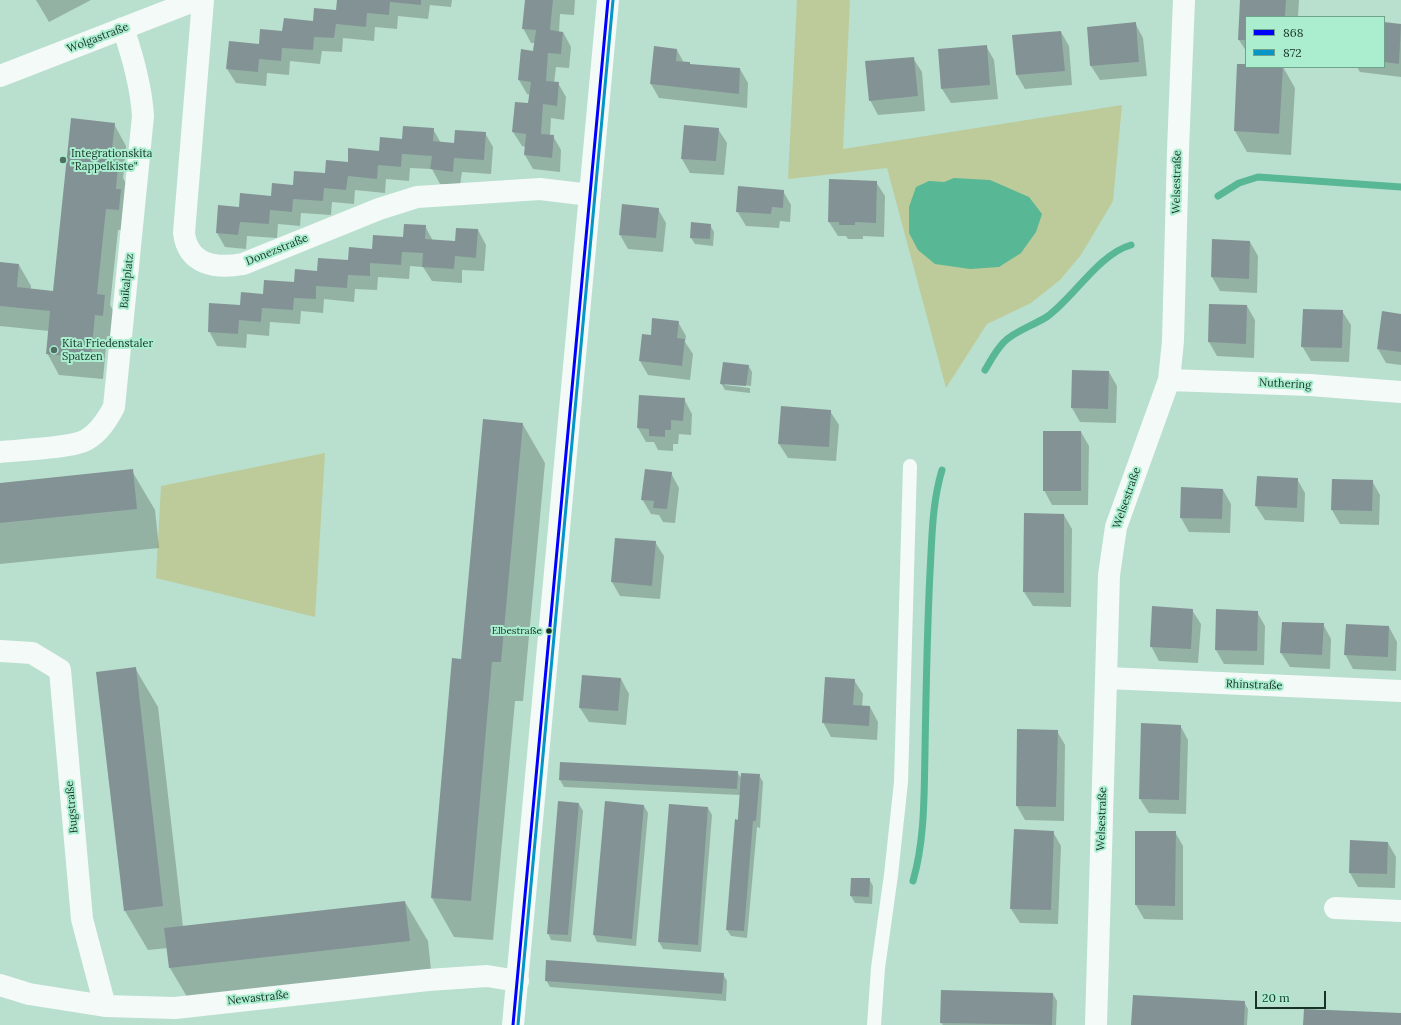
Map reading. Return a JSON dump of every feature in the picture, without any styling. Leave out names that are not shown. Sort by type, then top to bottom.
[{"type":"street","name":"Wolgastraße","points":[[0,76],[196,0]]},
{"type":"street","name":"Donezstraße","points":[[202,0],[184,233],[186,245],[190,253],[199,261],[209,264],[243,264],[380,209],[417,197],[540,189],[590,195]]},
{"type":"street","points":[[513,1025],[608,0]]},
{"type":"street","name":"Welsestraße","points":[[1096,1025],[1109,575],[1116,527],[1169,380],[1173,342],[1184,0]]},
{"type":"street","name":"Baikalplatz","points":[[0,452],[81,443],[98,430],[107,420],[114,407],[143,116],[142,91],[138,72],[123,28]]},
{"type":"street","name":"Nuthering","points":[[1169,380],[1310,385],[1401,392]]},
{"type":"street","name":"Bugstraße","points":[[0,650],[32,653],[60,670],[82,919],[104,1006]]},
{"type":"street","name":"Rhinstraße","points":[[1107,678],[1401,691]]},
{"type":"street","points":[[1336,908],[1401,911]]},
{"type":"street","name":"Newastraße","points":[[0,986],[29,994],[104,1006],[174,1008],[428,980],[487,976],[518,981]]},
{"type":"lane","points":[[874,1025],[878,968],[891,875],[900,782],[910,466]]},
{"type":"shaded area","points":[[797,0],[850,0],[843,149],[1122,105],[1113,201],[1081,255],[1060,280],[1031,303],[987,324],[946,388],[887,168],[788,179]]},
{"type":"shaded area","points":[[954,178],[990,180],[1029,197],[1042,214],[1036,232],[1021,253],[999,267],[970,269],[935,264],[918,250],[909,233],[909,207],[916,187],[929,181],[944,182]]},
{"type":"shaded area","points":[[325,453],[315,617],[156,578],[161,486]]},
{"type":"building","points":[[337,0],[421,0],[421,5],[390,2],[389,15],[367,13],[366,27],[336,24],[334,38],[314,37],[313,50],[282,48],[281,61],[259,59],[258,72],[226,69],[229,41],[259,44],[260,29],[282,31],[284,18],[313,21],[314,8],[336,10]]},
{"type":"building","points":[[525,0],[553,0],[550,30],[563,32],[561,54],[548,53],[546,81],[559,82],[557,106],[543,104],[541,134],[554,135],[552,158],[524,155],[526,134],[512,132],[515,102],[528,103],[531,82],[518,80],[521,49],[533,51],[536,30],[522,29]]},
{"type":"building","points":[[1240,0],[1286,0],[1285,16],[1245,16],[1245,40],[1238,40]]},
{"type":"building","points":[[1136,22],[1139,62],[1090,66],[1087,27]]},
{"type":"building","points":[[1385,22],[1401,24],[1399,64],[1385,62]]},
{"type":"building","points":[[1061,31],[1065,71],[1016,75],[1012,35]]},
{"type":"building","points":[[987,45],[990,85],[941,89],[938,49]]},
{"type":"building","points":[[654,46],[677,49],[676,61],[690,62],[690,64],[740,68],[739,94],[650,84]]},
{"type":"building","points":[[914,57],[918,96],[869,101],[865,61]]},
{"type":"building","points":[[1237,64],[1245,64],[1245,68],[1283,68],[1279,134],[1234,131]]},
{"type":"building","points":[[71,118],[115,123],[110,167],[118,167],[116,189],[121,189],[119,210],[106,209],[97,294],[105,295],[103,316],[95,315],[91,358],[46,354],[50,311],[0,306],[0,262],[19,264],[17,287],[53,291]]},
{"type":"building","points":[[684,125],[719,128],[716,161],[681,159]]},
{"type":"building","points":[[403,126],[434,128],[433,141],[454,143],[455,130],[486,132],[484,160],[454,158],[453,172],[430,169],[432,156],[402,154],[401,167],[378,165],[377,179],[348,176],[346,190],[324,188],[323,201],[293,199],[292,212],[270,210],[269,224],[240,222],[238,235],[216,233],[218,205],[239,207],[240,193],[271,196],[272,183],[293,185],[294,171],[325,173],[326,160],[348,162],[348,148],[379,151],[380,137],[402,139]]},
{"type":"building","points":[[829,179],[877,181],[876,223],[855,222],[855,225],[839,225],[839,222],[828,222]]},
{"type":"building","points":[[738,186],[784,190],[783,208],[772,207],[771,214],[736,212]]},
{"type":"building","points":[[622,204],[659,208],[656,238],[619,235]]},
{"type":"building","points":[[691,222],[711,224],[710,239],[690,238]]},
{"type":"building","points":[[404,224],[426,225],[425,239],[455,241],[456,228],[478,229],[476,258],[455,256],[454,269],[422,267],[423,253],[402,252],[401,265],[370,263],[370,276],[348,275],[347,288],[316,286],[316,299],[294,298],[293,310],[262,308],[261,322],[239,320],[238,334],[208,332],[209,303],[240,305],[241,292],[263,294],[264,280],[294,282],[295,269],[317,271],[318,258],[348,260],[349,247],[372,249],[373,235],[403,237]]},
{"type":"building","points":[[1212,239],[1250,241],[1249,279],[1211,277]]},
{"type":"building","points":[[1209,304],[1247,305],[1246,344],[1208,342]]},
{"type":"building","points":[[1303,309],[1343,310],[1342,348],[1301,347]]},
{"type":"building","points":[[1382,311],[1401,314],[1401,352],[1377,349]]},
{"type":"building","points":[[652,318],[679,321],[677,338],[685,339],[682,366],[639,361],[642,334],[651,335]]},
{"type":"building","points":[[723,362],[749,365],[746,386],[720,384]]},
{"type":"building","points":[[1072,370],[1109,371],[1108,409],[1071,408]]},
{"type":"building","points":[[639,395],[685,398],[683,421],[671,420],[671,430],[665,430],[665,437],[649,436],[649,429],[637,428]]},
{"type":"building","points":[[781,406],[831,410],[829,447],[778,444]]},
{"type":"building","points":[[483,419],[523,423],[501,662],[492,662],[471,901],[431,898],[452,658],[461,659]]},
{"type":"building","points":[[1043,431],[1081,431],[1081,491],[1043,491]]},
{"type":"building","points":[[133,469],[137,509],[0,523],[0,483]]},
{"type":"building","points":[[645,469],[672,472],[667,509],[653,508],[654,501],[641,500]]},
{"type":"building","points":[[1257,476],[1298,478],[1297,508],[1255,506]]},
{"type":"building","points":[[1332,479],[1373,480],[1372,511],[1331,510]]},
{"type":"building","points":[[1181,487],[1223,489],[1222,519],[1180,518]]},
{"type":"building","points":[[1024,513],[1064,514],[1064,593],[1023,592]]},
{"type":"building","points":[[615,538],[656,541],[652,586],[611,582]]},
{"type":"building","points":[[1152,606],[1193,609],[1191,649],[1150,647]]},
{"type":"building","points":[[1216,609],[1258,611],[1257,651],[1215,650]]},
{"type":"building","points":[[1282,622],[1324,623],[1322,655],[1280,653]]},
{"type":"building","points":[[1346,624],[1389,626],[1388,657],[1344,655]]},
{"type":"building","points":[[136,667],[163,906],[124,911],[96,672]]},
{"type":"building","points":[[582,675],[621,678],[618,711],[579,708]]},
{"type":"building","points":[[825,677],[855,679],[853,705],[870,706],[869,726],[822,723]]},
{"type":"building","points":[[1141,723],[1181,725],[1179,800],[1139,799]]},
{"type":"building","points":[[1017,729],[1058,730],[1056,807],[1016,806]]},
{"type":"building","points":[[560,762],[738,771],[737,789],[559,780]]},
{"type":"building","points":[[741,773],[760,774],[756,821],[753,821],[744,931],[726,930],[735,819],[738,820]]},
{"type":"building","points":[[558,801],[579,803],[568,935],[547,934]]},
{"type":"building","points":[[605,801],[644,805],[632,939],[593,935]]},
{"type":"building","points":[[669,804],[708,807],[698,945],[658,942]]},
{"type":"building","points":[[1014,829],[1054,831],[1051,910],[1010,909]]},
{"type":"building","points":[[1135,831],[1176,831],[1175,906],[1135,905]]},
{"type":"building","points":[[1350,840],[1388,842],[1387,874],[1349,873]]},
{"type":"building","points":[[851,878],[870,878],[869,897],[850,896]]},
{"type":"building","points":[[405,901],[410,941],[169,968],[164,928]]},
{"type":"building","points":[[546,960],[724,973],[722,994],[545,981]]},
{"type":"building","points":[[941,990],[1053,993],[1052,1025],[940,1023]]},
{"type":"building","points":[[1133,995],[1245,1001],[1244,1025],[1131,1025]]},
{"type":"building","points":[[1304,1009],[1401,1013],[1401,1025],[1303,1025]]},
{"type":"waterway","points":[[1218,196],[1239,183],[1258,177],[1401,187]]},
{"type":"waterway","points":[[985,370],[998,348],[1008,338],[1048,316],[1058,308],[1108,257],[1131,245]]},
{"type":"waterway","points":[[913,881],[920,849],[923,817],[927,639],[931,546],[934,508],[942,470]]},
{"type":"transit line","name":"868","points":[[513,1025],[608,0]]},
{"type":"transit line","name":"872","points":[[518,1025],[613,0]]},
{"type":"place","name":"Integrationskita \"Rappelkiste\"","points":[[63,160]]},
{"type":"place","name":"Kita Friedenstaler Spatzen","points":[[54,350]]},
{"type":"place","name":"Elbestraße","points":[[549,631]]}]
